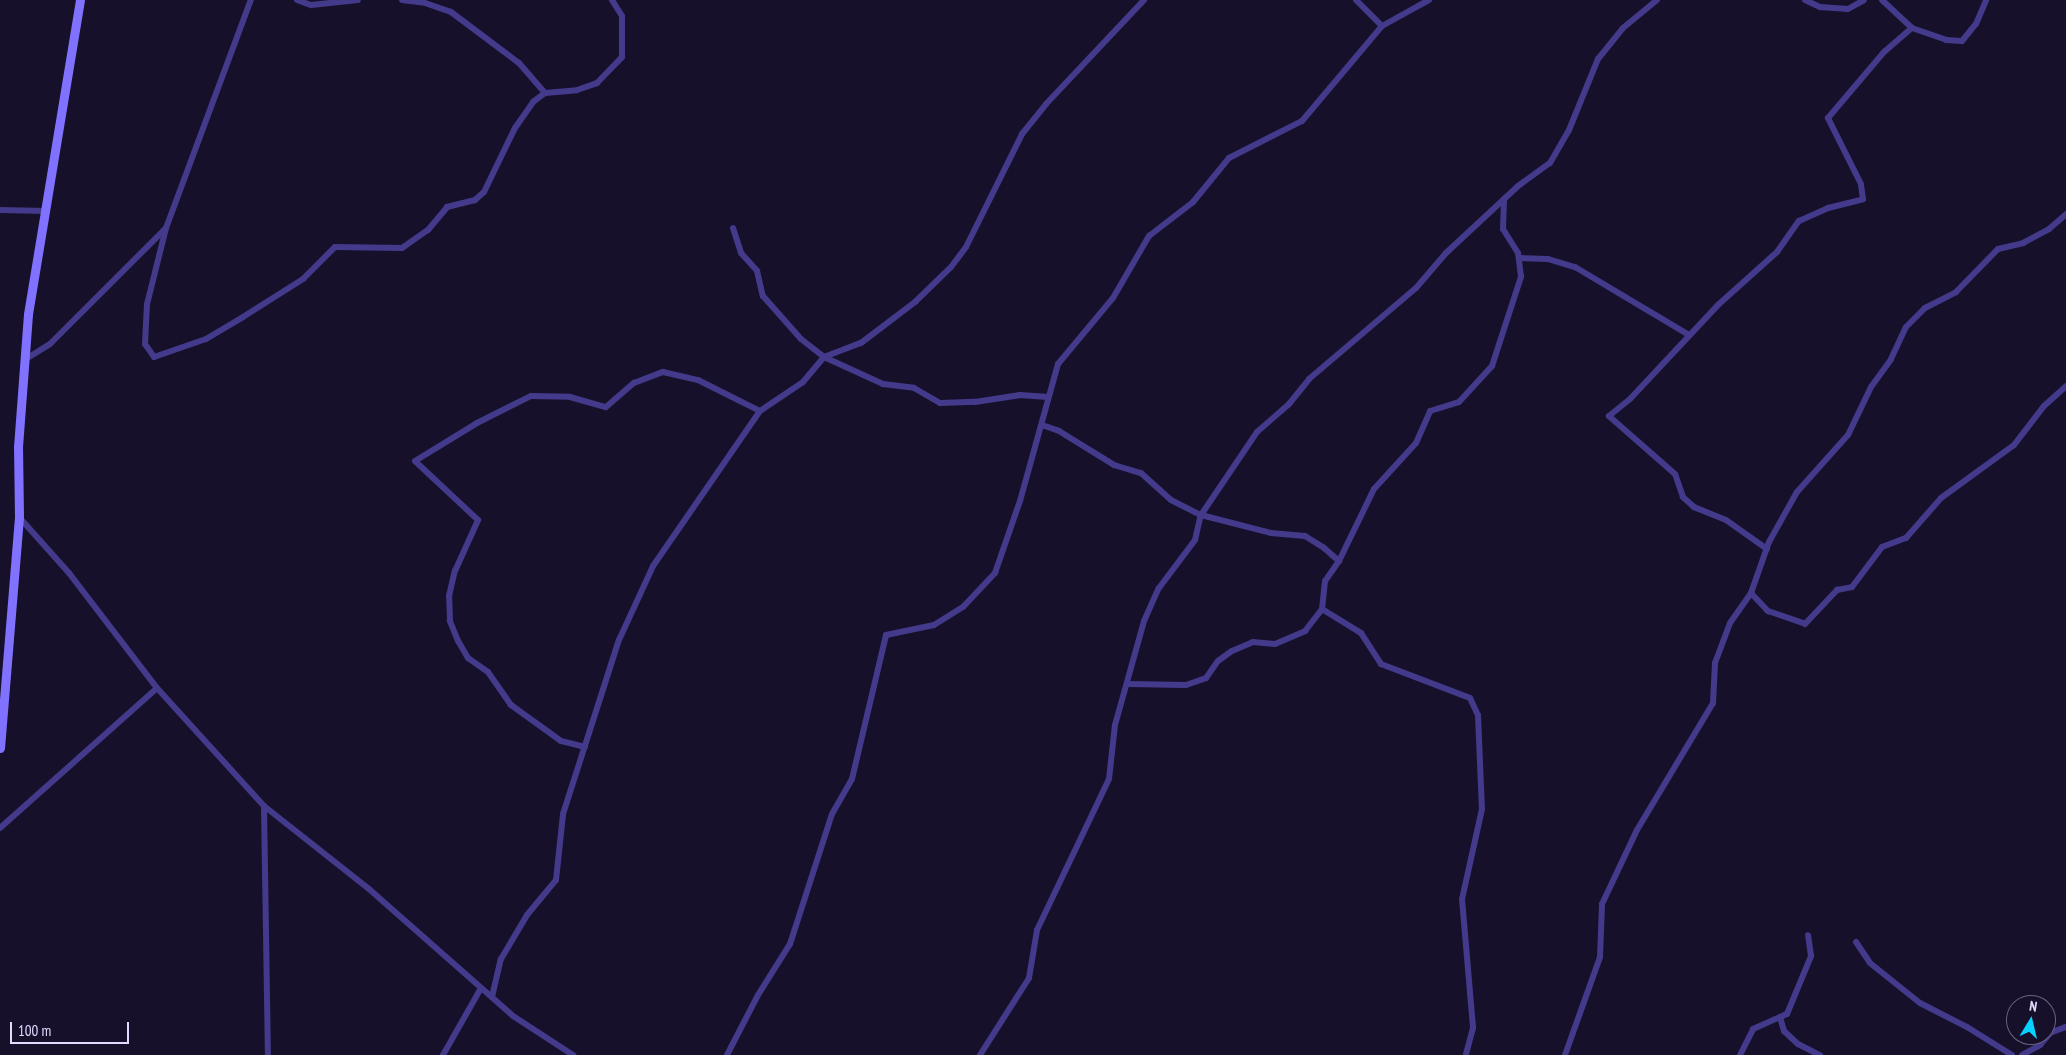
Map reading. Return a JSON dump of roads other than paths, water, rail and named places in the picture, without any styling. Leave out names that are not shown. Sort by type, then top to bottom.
[{"type":"street","points":[[0,748],[19,517],[18,447],[28,314],[47,211],[80,0]]},
{"type":"street","points":[[251,0],[166,228],[147,304],[145,344],[154,357],[206,339],[243,317],[303,279],[335,247],[402,248],[428,230],[446,207],[475,200],[484,192],[514,128],[533,102],[545,93],[577,90],[597,83],[622,57],[622,16],[612,0]]},
{"type":"street","points":[[297,0],[311,5],[358,0]]},
{"type":"street","points":[[402,0],[425,3],[451,12],[519,63],[545,93]]},
{"type":"street","points":[[492,998],[500,959],[527,915],[556,880],[562,814],[619,640],[653,566],[760,411],[803,382],[824,357],[861,342],[915,302],[951,267],[970,239],[1022,134],[1046,104],[1144,0]]},
{"type":"street","points":[[1356,0],[1382,26]]},
{"type":"street","points":[[727,1055],[758,995],[790,944],[832,814],[852,779],[886,635],[934,626],[963,607],[995,573],[1042,425],[1058,364],[1113,298],[1150,236],[1193,202],[1229,158],[1302,121],[1382,26],[1429,0]]},
{"type":"street","points":[[980,1055],[1029,978],[1036,930],[1109,778],[1115,725],[1128,684],[1144,621],[1159,588],[1196,540],[1202,515],[1257,432],[1289,404],[1309,380],[1416,288],[1446,253],[1504,199],[1550,163],[1569,130],[1598,59],[1623,28],[1657,0]]},
{"type":"street","points":[[1805,0],[1820,7],[1848,8],[1864,0]]},
{"type":"street","points":[[1882,0],[1912,28],[1946,40],[1962,41],[1976,24],[1986,0]]},
{"type":"street","points":[[1767,549],[1726,520],[1694,507],[1682,497],[1675,474],[1609,416],[1630,399],[1689,336],[1772,258],[1799,221],[1828,208],[1863,199],[1861,184],[1828,118],[1884,52],[1912,28]]},
{"type":"street","points":[[1128,684],[1186,685],[1206,678],[1218,661],[1232,651],[1253,642],[1275,644],[1305,630],[1322,609],[1325,581],[1339,561],[1374,489],[1416,443],[1430,411],[1459,402],[1492,366],[1520,277],[1518,258],[1503,229],[1504,199]]},
{"type":"street","points":[[0,210],[47,211]]},
{"type":"street","points":[[1565,1055],[1600,957],[1602,904],[1636,830],[1713,703],[1715,663],[1730,623],[1751,593],[1767,549],[1797,492],[1848,434],[1871,387],[1891,359],[1906,327],[1926,308],[1956,292],[1998,249],[2023,243],[2040,234],[2066,214]]},
{"type":"street","points":[[26,359],[50,344],[166,228]]},
{"type":"street","points":[[733,228],[740,253],[757,271],[763,296],[801,339],[824,357],[883,384],[914,388],[940,403],[975,402],[1020,395],[1048,397]]},
{"type":"street","points":[[1518,258],[1548,259],[1575,268],[1689,336]]},
{"type":"street","points":[[585,747],[562,740],[510,705],[488,672],[468,658],[458,641],[450,621],[449,596],[455,571],[478,520],[415,461],[477,423],[531,396],[570,397],[606,407],[634,383],[663,372],[698,380],[760,411]]},
{"type":"street","points":[[1751,593],[1768,611],[1805,624],[1837,590],[1852,587],[1882,547],[1906,538],[1941,498],[2014,446],[2044,406],[2066,386]]},
{"type":"street","points":[[1042,425],[1059,432],[1114,465],[1141,473],[1172,500],[1202,515],[1271,533],[1305,536],[1339,561]]},
{"type":"street","points":[[19,517],[69,573],[157,688],[264,806],[369,889],[513,1016],[573,1055]]},
{"type":"street","points":[[1322,609],[1361,632],[1381,664],[1470,698],[1478,715],[1482,809],[1462,899],[1473,1028],[1466,1055]]},
{"type":"street","points":[[0,828],[157,688]]},
{"type":"street","points":[[264,806],[268,1055]]},
{"type":"street","points":[[1740,1055],[1753,1029],[1787,1014],[1798,992],[1810,956],[1808,935]]},
{"type":"street","points":[[1856,942],[1870,963],[1920,1003],[1967,1026],[2012,1055]]},
{"type":"street","points":[[443,1055],[481,988]]},
{"type":"street","points":[[1780,1018],[1784,1031],[1798,1044],[1820,1055]]},
{"type":"street","points":[[2022,1055],[2040,1045],[2050,1033],[2066,1027]]}]
